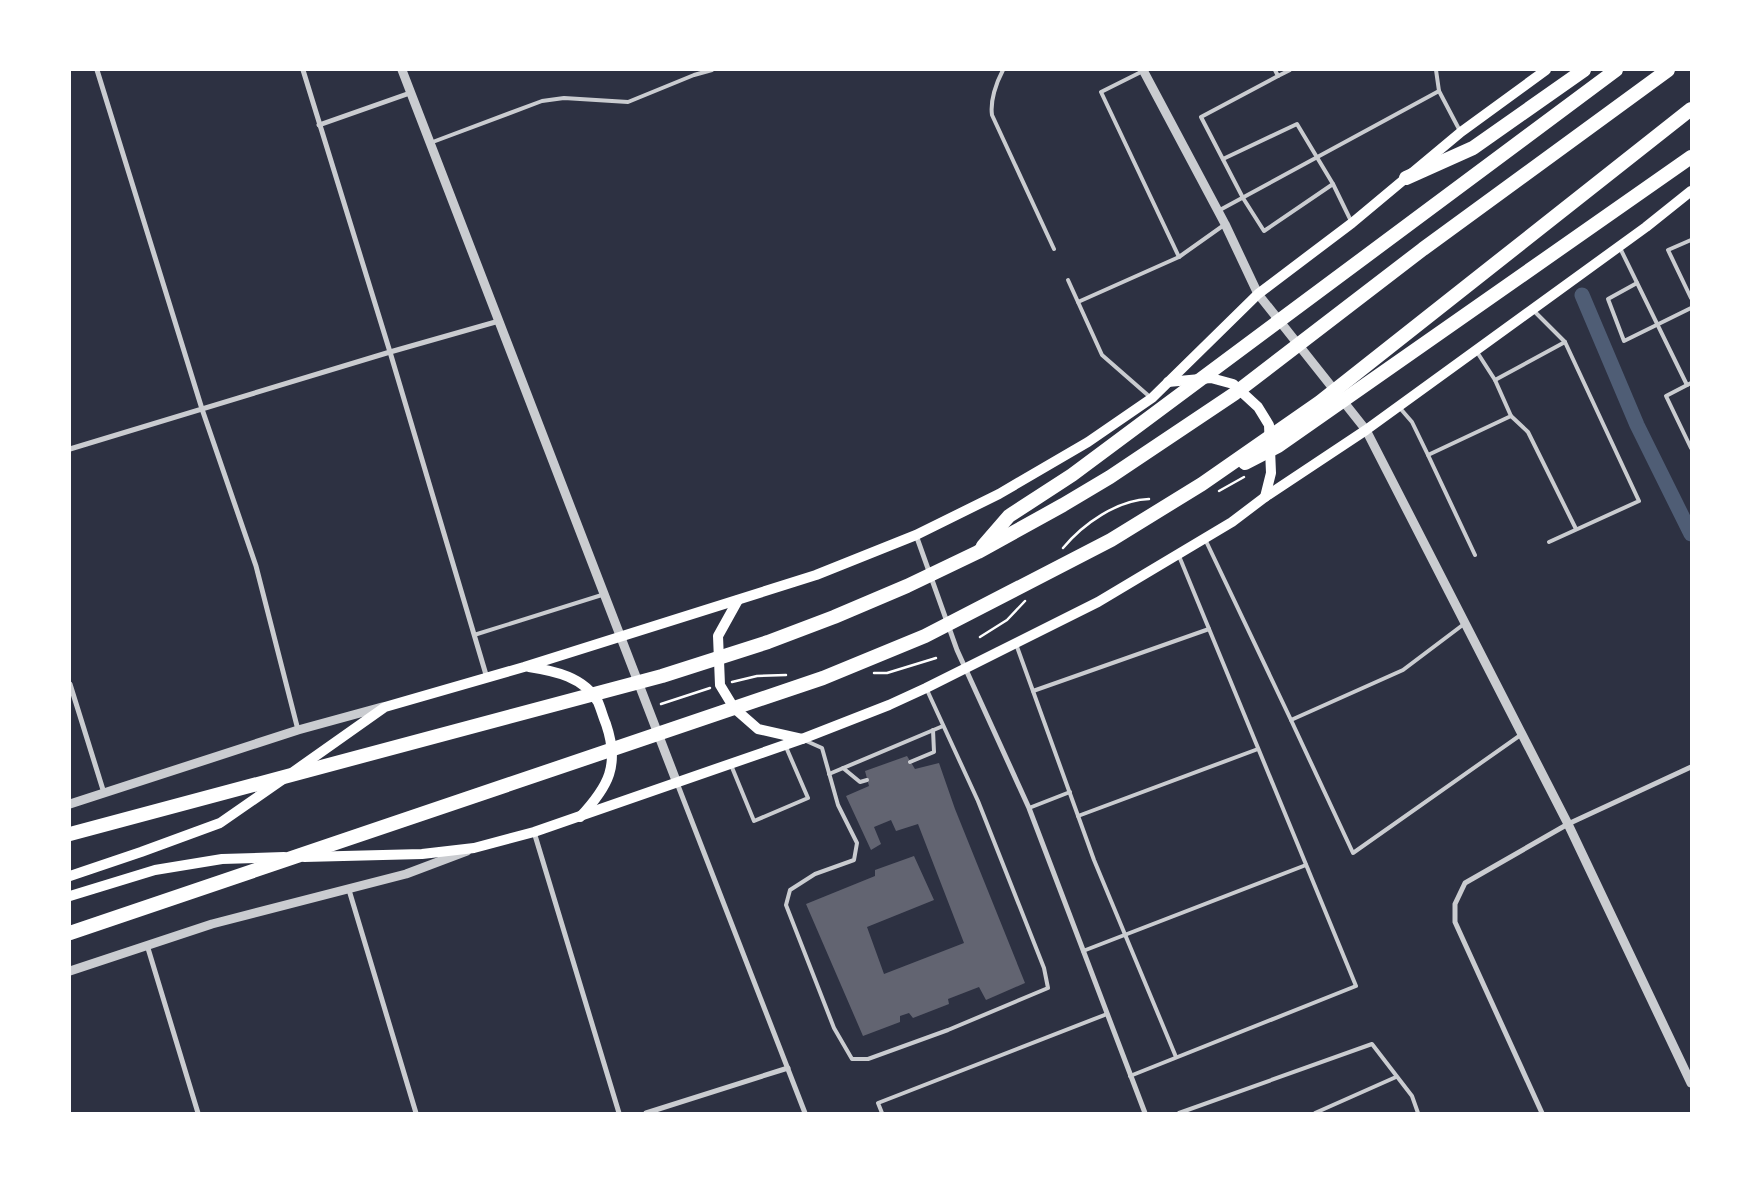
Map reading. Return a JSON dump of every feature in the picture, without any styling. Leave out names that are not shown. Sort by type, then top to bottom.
[{"type":"highway","points":[[1406,178],[1473,148],[1584,70]]},
{"type":"highway","points":[[978,552],[1009,516],[1072,475],[1616,70]]},
{"type":"highway","points":[[70,834],[662,676],[768,642],[907,586],[978,552],[1102,482],[1234,394],[1423,249],[1668,70]]},
{"type":"highway","points":[[70,933],[823,678],[925,636],[1111,540],[1202,484],[1320,402],[1691,109]]},
{"type":"highway","points":[[1202,484],[1278,446],[1691,157]]},
{"type":"main road","points":[[70,876],[220,823],[385,706],[524,667],[816,575],[916,535],[999,494],[1088,442],[1152,398],[1258,294],[1352,223],[1461,132],[1546,70]]},
{"type":"main road","points":[[70,896],[155,870],[222,859],[422,854],[474,848],[534,832],[730,765],[889,705],[1098,602],[1232,522],[1265,497],[1366,430],[1620,246],[1691,191]]},
{"type":"main road","points":[[1168,382],[1211,378],[1233,384],[1258,407],[1269,425],[1271,473],[1265,497]]},
{"type":"main road","points":[[738,600],[718,636],[720,685],[734,708],[758,729],[802,739]]},
{"type":"main road","points":[[524,667],[564,674],[586,687],[599,704],[610,738],[612,762],[610,774],[605,785],[579,817]]},
{"type":"street","points":[[98,70],[202,409],[256,566],[298,730]]},
{"type":"street","points":[[302,70],[390,352],[487,678]]},
{"type":"street","points":[[1143,70],[1226,224],[1258,294],[1366,430],[1568,824],[1691,1083]]},
{"type":"street","points":[[404,71],[410,93],[500,321],[805,1113]]},
{"type":"street","points":[[319,125],[410,93]]},
{"type":"street","points":[[70,449],[390,352],[500,321]]},
{"type":"street","points":[[916,535],[958,650],[1029,808],[1145,1113]]},
{"type":"street","points":[[70,684],[104,793]]},
{"type":"street","points":[[70,804],[298,730],[385,706]]},
{"type":"street","points":[[1542,1113],[1455,922],[1455,904],[1465,883],[1568,824],[1691,767]]},
{"type":"street","points":[[534,832],[619,1113]]},
{"type":"street","points":[[70,971],[212,924],[406,874],[474,848]]},
{"type":"street","points":[[349,890],[416,1113]]},
{"type":"street","points":[[147,945],[198,1113]]},
{"type":"street","points":[[646,1113],[788,1068]]},
{"type":"lane","points":[[430,143],[542,101],[564,98],[628,102],[694,75],[712,70]]},
{"type":"lane","points":[[1004,70],[994,94],[991,107],[992,115],[1054,249]]},
{"type":"lane","points":[[1143,70],[1101,92],[1179,257]]},
{"type":"lane","points":[[1275,70],[1278,76]]},
{"type":"lane","points":[[1290,70],[1201,117],[1243,198],[1264,231],[1334,184]]},
{"type":"lane","points":[[1436,70],[1439,91],[1461,132]]},
{"type":"lane","points":[[1218,211],[1439,91]]},
{"type":"lane","points":[[1223,160],[1297,124],[1316,158],[1334,184],[1352,223]]},
{"type":"lane","points":[[1078,302],[1179,257],[1226,224]]},
{"type":"lane","points":[[1691,240],[1668,250],[1691,298]]},
{"type":"lane","points":[[1620,246],[1689,384],[1666,396],[1691,448]]},
{"type":"lane","points":[[1068,280],[1102,355],[1152,398]]},
{"type":"lane","points":[[1638,283],[1608,299],[1624,341],[1691,308]]},
{"type":"lane","points":[[1532,309],[1566,342],[1638,501],[1549,542]]},
{"type":"lane","points":[[1495,380],[1566,342]]},
{"type":"lane","points":[[1476,350],[1495,380],[1511,416],[1528,432],[1576,529]]},
{"type":"lane","points":[[1398,406],[1412,422],[1475,554]]},
{"type":"lane","points":[[1428,455],[1511,416]]},
{"type":"lane","points":[[1204,538],[1352,853],[1522,734]]},
{"type":"lane","points":[[1130,1076],[1356,986],[1179,554]]},
{"type":"lane","points":[[474,634],[604,594]]},
{"type":"lane","points":[[1291,720],[1403,670],[1465,623]]},
{"type":"lane","points":[[1033,691],[1209,629]]},
{"type":"lane","points":[[1016,644],[1094,860],[1176,1057]]},
{"type":"lane","points":[[802,739],[822,748],[838,805],[857,843],[854,860],[815,874],[790,890],[786,905],[834,1028],[852,1059],[868,1059],[948,1030],[1048,988],[1044,968],[985,820],[926,688]]},
{"type":"lane","points":[[830,774],[944,726]]},
{"type":"lane","points":[[910,762],[934,752],[933,730]]},
{"type":"lane","points":[[730,765],[754,821],[808,798],[785,745]]},
{"type":"lane","points":[[1078,816],[1258,749]]},
{"type":"lane","points":[[844,768],[860,782],[867,780]]},
{"type":"lane","points":[[1029,808],[1070,792]]},
{"type":"lane","points":[[1083,951],[1306,865]]},
{"type":"lane","points":[[882,1113],[878,1103],[1107,1014]]},
{"type":"lane","points":[[1179,1113],[1372,1044],[1412,1096],[1418,1113]]},
{"type":"lane","points":[[1315,1113],[1396,1077]]},
{"type":"building","points":[[907,756],[915,769],[939,763],[955,809],[1025,983],[986,1000],[979,987],[948,999],[949,1004],[913,1018],[909,1013],[900,1016],[900,1022],[863,1036],[806,904],[875,876],[875,870],[914,856],[934,900],[867,927],[884,974],[964,943],[918,824],[896,831],[891,820],[874,827],[881,844],[871,850],[846,796],[869,786],[865,771]]},
{"type":"waterway","points":[[1582,295],[1637,425],[1691,534]]}]
